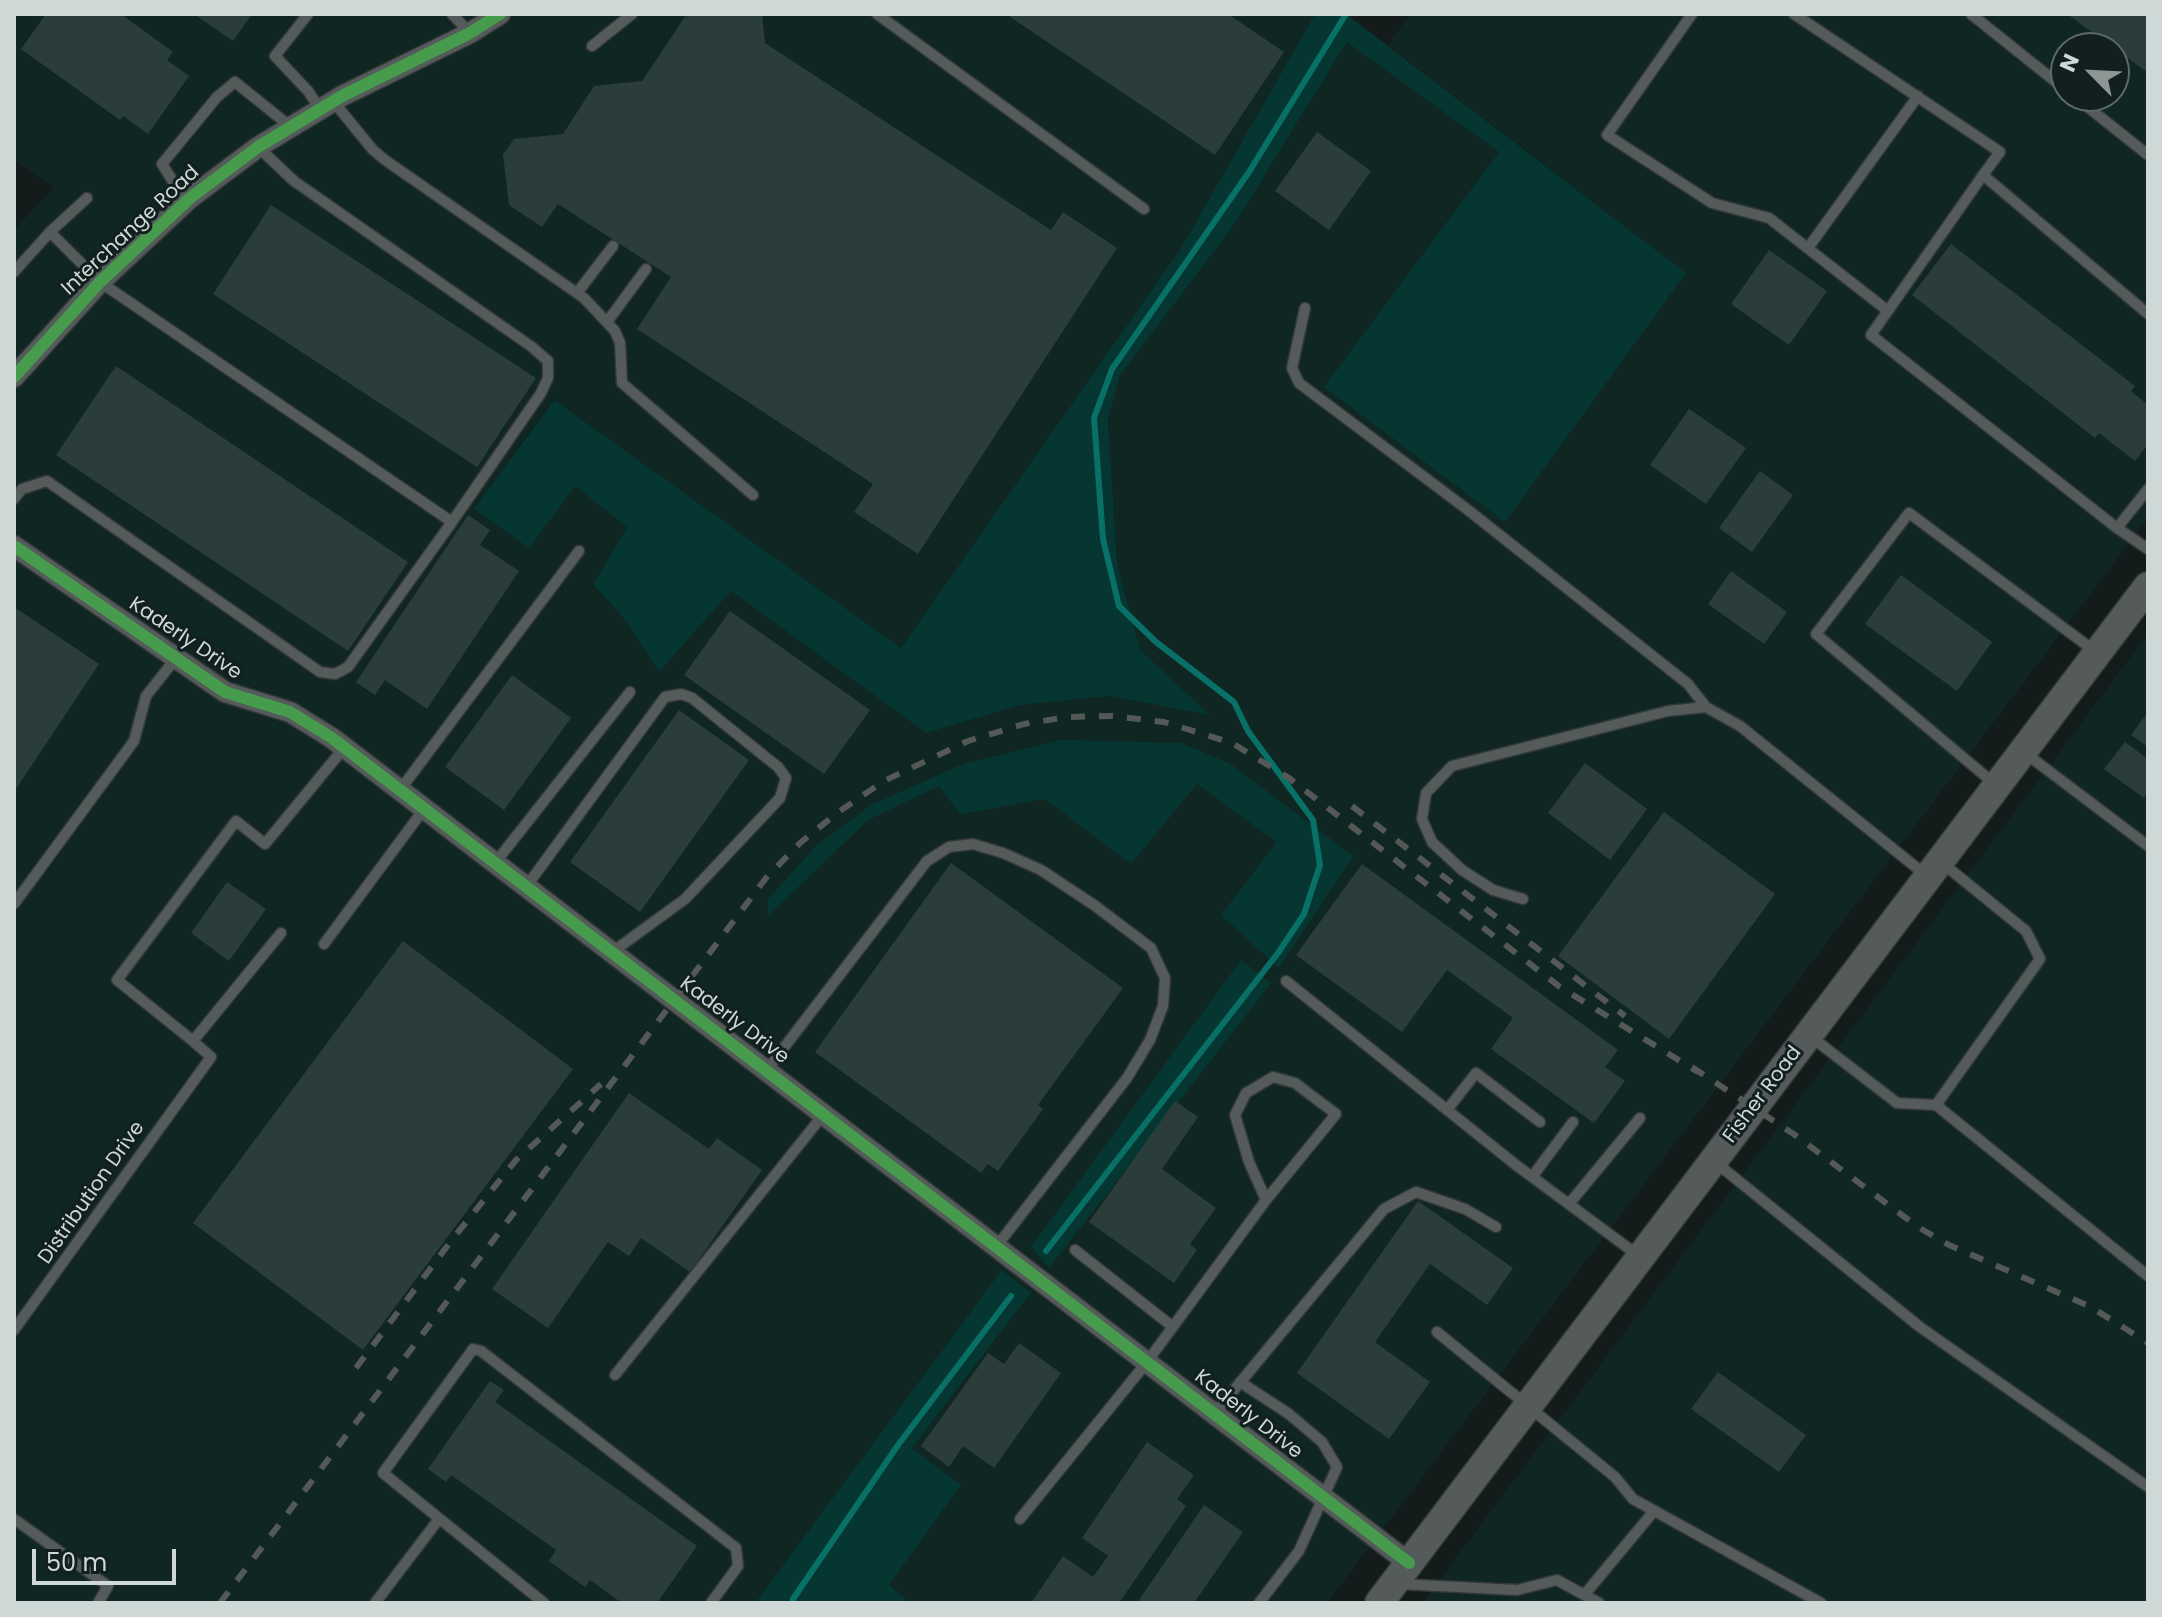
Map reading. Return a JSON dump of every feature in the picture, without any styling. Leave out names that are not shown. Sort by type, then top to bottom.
[{"type":"main road","name":"Fisher Road","points":[[1388,1591],[2148,586]]},
{"type":"street","name":"Interchange Road","points":[[14,377],[100,282],[186,202],[258,147],[326,105],[470,33],[500,14]]},
{"type":"street","name":"Kaderly Drive","points":[[14,546],[225,692],[304,719],[400,790],[1323,1498],[1388,1591]]},
{"type":"lane","points":[[308,14],[275,56],[308,91],[385,160],[577,293],[615,331],[620,343],[622,383],[753,495]]},
{"type":"lane","points":[[452,14],[470,33]]},
{"type":"lane","points":[[592,46],[632,14]]},
{"type":"lane","points":[[877,14],[1144,209]]},
{"type":"lane","points":[[1692,14],[1607,135],[1712,203],[1769,218],[1888,311]]},
{"type":"lane","points":[[1794,14],[2000,152],[1871,335],[2148,549]]},
{"type":"lane","points":[[1976,16],[2050,77]]},
{"type":"lane","points":[[186,202],[162,164],[217,97],[235,82],[291,127]]},
{"type":"lane","points":[[1808,248],[1918,96]]},
{"type":"lane","points":[[2094,112],[2148,155]]},
{"type":"lane","points":[[14,499],[22,489],[47,481],[320,672],[335,674],[348,667],[452,522],[541,393],[548,378],[548,361],[294,181],[258,147]]},
{"type":"lane","points":[[1983,175],[2148,314]]},
{"type":"lane","points":[[14,272],[50,232],[87,198]]},
{"type":"lane","points":[[50,232],[100,282],[452,522]]},
{"type":"lane","points":[[577,293],[613,246]]},
{"type":"lane","points":[[607,322],[646,269]]},
{"type":"lane","points":[[1305,308],[1292,368],[1299,383],[1468,510],[1688,684],[1706,707],[1740,726],[1934,870],[2026,931],[2040,959],[1936,1105]]},
{"type":"lane","points":[[2117,528],[2148,489]]},
{"type":"lane","points":[[1997,787],[1816,634],[1909,513],[2098,653]]},
{"type":"lane","points":[[400,790],[579,551]]},
{"type":"lane","points":[[14,904],[134,741],[146,696],[176,658]]},
{"type":"lane","points":[[495,863],[630,692]]},
{"type":"lane","points":[[526,887],[665,697],[681,694],[692,698],[778,767],[786,778],[780,798],[685,899],[611,953]]},
{"type":"lane","points":[[1523,899],[1493,890],[1462,870],[1432,842],[1422,819],[1426,793],[1452,766],[1668,711],[1706,707]]},
{"type":"lane","points":[[281,933],[193,1041],[117,980],[236,821],[265,844],[344,748]]},
{"type":"lane","points":[[2023,752],[2148,846]]},
{"type":"lane","points":[[324,944],[424,809]]},
{"type":"lane","points":[[766,1071],[927,861],[949,847],[973,844],[1041,870],[1151,948],[1165,978],[1163,1006],[1150,1040],[1127,1078],[996,1247]]},
{"type":"lane","points":[[1286,981],[1532,1177],[1640,1258]]},
{"type":"lane","points":[[1808,1035],[1897,1103],[1936,1105],[2148,1276]]},
{"type":"lane","name":"Distribution Drive","points":[[14,1330],[211,1057],[193,1041]]},
{"type":"lane","points":[[1447,1110],[1476,1073],[1540,1122]]},
{"type":"lane","points":[[1020,1519],[1147,1362],[1266,1200],[1336,1114],[1295,1083],[1273,1077],[1246,1093],[1235,1115],[1249,1162],[1266,1200]]},
{"type":"lane","points":[[615,1375],[823,1115]]},
{"type":"lane","points":[[1569,1204],[1640,1118]]},
{"type":"lane","points":[[1532,1177],[1573,1122]]},
{"type":"lane","points":[[1713,1160],[1920,1327],[2148,1487]]},
{"type":"lane","points":[[1214,1414],[1384,1209],[1416,1192],[1465,1209],[1496,1227]]},
{"type":"lane","points":[[1075,1250],[1173,1327]]},
{"type":"lane","points":[[1437,1332],[1615,1477],[1633,1499],[1821,1603]]},
{"type":"lane","points":[[544,1603],[383,1473],[473,1349],[481,1351],[736,1548],[738,1566],[711,1603]]},
{"type":"lane","points":[[1240,1382],[1289,1414],[1322,1442],[1337,1467],[1299,1551],[1259,1603]]},
{"type":"lane","points":[[1585,1594],[1654,1511]]},
{"type":"lane","points":[[14,1519],[108,1586],[98,1603]]},
{"type":"lane","points":[[375,1603],[439,1519]]},
{"type":"lane","points":[[1388,1591],[1517,1590],[1557,1580],[1599,1603]]},
{"type":"shaded area","points":[[14,14],[1315,14],[1181,248],[901,648],[553,400],[474,509],[575,485],[627,527],[593,584],[628,623],[659,672],[731,591],[926,733],[1021,705],[1110,696],[1208,714],[1140,651],[1117,563],[1108,420],[1120,375],[1232,228],[1348,41],[1499,152],[1324,388],[1686,273],[1388,45],[1410,14],[2148,14],[2148,518],[1327,1603],[910,1603],[888,1586],[961,1485],[912,1448],[1031,1294],[1003,1270],[755,1603],[14,1603],[14,230],[54,187],[14,160]]},
{"type":"shaded area","points":[[2148,634],[2148,1603],[1422,1603]]},
{"type":"green space","points":[[1315,14],[1346,14],[1686,273],[1505,522],[1324,387],[1499,152],[1347,42],[1232,228],[1120,375],[1108,420],[1117,563],[1140,650],[1210,715],[1110,696],[1021,705],[926,733],[731,591],[659,672],[628,623],[593,584],[627,527],[575,486],[529,548],[474,509],[554,400],[901,648],[1181,248]]},
{"type":"green space","points":[[1061,740],[1181,743],[1229,763],[1353,856],[1279,968],[1221,915],[1277,842],[1197,784],[1131,864],[1045,799],[960,814],[939,786],[868,820],[767,917],[768,899],[818,844],[871,805],[963,764]]},
{"type":"green space","points":[[1241,960],[1271,983],[1049,1268],[1031,1247]]},
{"type":"green space","points":[[1002,1270],[1031,1293],[912,1448],[961,1485],[889,1585],[910,1603],[755,1603]]},
{"type":"building","points":[[46,14],[121,14],[173,52],[167,60],[189,76],[148,134],[123,116],[120,120],[21,49]]},
{"type":"building","points":[[194,14],[252,14],[233,41]]},
{"type":"building","points":[[689,14],[762,14],[765,43],[1051,230],[1063,212],[1117,248],[918,554],[854,512],[873,484],[637,329],[671,277],[558,204],[542,227],[509,205],[503,155],[514,139],[563,134],[594,86],[642,81]]},
{"type":"building","points":[[1006,14],[1228,14],[1284,52],[1215,155]]},
{"type":"building","points":[[2067,14],[2148,14],[2148,73],[2130,60],[2130,32],[2092,32]]},
{"type":"building","points":[[1317,132],[1371,171],[1329,230],[1275,191]]},
{"type":"building","points":[[271,205],[536,378],[477,467],[213,294]]},
{"type":"building","points":[[1951,244],[2135,386],[2131,391],[2148,405],[2148,444],[2135,461],[2099,433],[2095,438],[1912,295]]},
{"type":"building","points":[[1769,250],[1827,291],[1789,345],[1731,304]]},
{"type":"building","points":[[116,366],[408,562],[348,651],[56,455]]},
{"type":"building","points":[[1689,409],[1746,448],[1706,504],[1650,465]]},
{"type":"building","points":[[1760,471],[1793,495],[1752,552],[1719,528]]},
{"type":"building","points":[[468,515],[490,530],[480,545],[519,571],[427,709],[385,680],[375,695],[356,682]]},
{"type":"building","points":[[1731,571],[1787,612],[1764,644],[1708,604]]},
{"type":"building","points":[[1901,575],[1992,642],[1957,691],[1865,624]]},
{"type":"building","points":[[14,607],[99,664],[14,792]]},
{"type":"building","points":[[730,611],[870,710],[824,774],[684,675]]},
{"type":"building","points":[[512,675],[571,718],[504,810],[445,767]]},
{"type":"building","points":[[679,710],[749,760],[640,912],[570,862]]},
{"type":"building","points":[[2148,712],[2148,747],[2131,735]]},
{"type":"building","points":[[2125,742],[2148,759],[2148,792],[2144,798],[2104,769]]},
{"type":"building","points":[[1585,763],[1647,809],[1610,860],[1548,813]]},
{"type":"building","points":[[1664,812],[1775,894],[1669,1039],[1558,956]]},
{"type":"building","points":[[951,863],[1123,988],[1038,1105],[1043,1109],[998,1171],[988,1164],[981,1173],[815,1052]]},
{"type":"building","points":[[1362,864],[1618,1050],[1605,1067],[1625,1081],[1594,1123],[1491,1049],[1513,1018],[1447,970],[1402,1032],[1296,955]]},
{"type":"building","points":[[227,882],[266,909],[229,961],[191,933]]},
{"type":"building","points":[[403,941],[573,1069],[363,1350],[193,1223]]},
{"type":"building","points":[[629,1093],[709,1149],[717,1138],[762,1170],[690,1272],[641,1238],[629,1256],[608,1242],[548,1328],[492,1289]]},
{"type":"building","points":[[1175,1101],[1198,1117],[1162,1169],[1216,1208],[1190,1244],[1197,1250],[1174,1283],[1089,1222]]},
{"type":"building","points":[[1418,1201],[1513,1268],[1487,1305],[1430,1264],[1375,1342],[1430,1382],[1389,1439],[1297,1373]]},
{"type":"building","points":[[1019,1343],[1061,1373],[994,1468],[963,1446],[949,1467],[921,1446],[988,1353],[1004,1364]]},
{"type":"building","points":[[1718,1372],[1806,1435],[1779,1472],[1691,1409]]},
{"type":"building","points":[[490,1381],[504,1390],[495,1402],[697,1546],[657,1603],[622,1603],[590,1580],[585,1587],[549,1561],[556,1550],[451,1475],[446,1482],[428,1469]]},
{"type":"building","points":[[1147,1442],[1194,1475],[1177,1499],[1186,1506],[1119,1603],[1031,1603],[1063,1556],[1093,1577],[1108,1556],[1082,1538]]},
{"type":"building","points":[[1204,1505],[1243,1532],[1194,1603],[1137,1603]]},
{"type":"waterway","points":[[1046,1251],[1278,953],[1304,914],[1320,865],[1313,820],[1248,731],[1234,702],[1156,642],[1119,606],[1103,539],[1094,418],[1112,369],[1249,172],[1346,14]]},
{"type":"waterway","points":[[793,1603],[898,1445],[1011,1296]]},
{"type":"railway","points":[[220,1603],[766,878],[800,843],[884,781],[968,741],[1024,724],[1067,717],[1112,716],[1164,722],[1232,743],[1289,778],[1560,987],[1698,1072]]},
{"type":"railway","points":[[1352,806],[1625,1016]]},
{"type":"railway","points":[[1692,1067],[1795,1135],[1918,1227],[1949,1245],[2091,1307],[2148,1343]]},
{"type":"railway","points":[[356,1368],[516,1160],[601,1084]]},
{"type":"cycle path","points":[[14,377],[100,282],[190,198],[258,147],[342,96],[470,33],[500,14]]},
{"type":"cycle path","points":[[14,546],[225,692],[290,712],[332,738],[1409,1563]]}]
